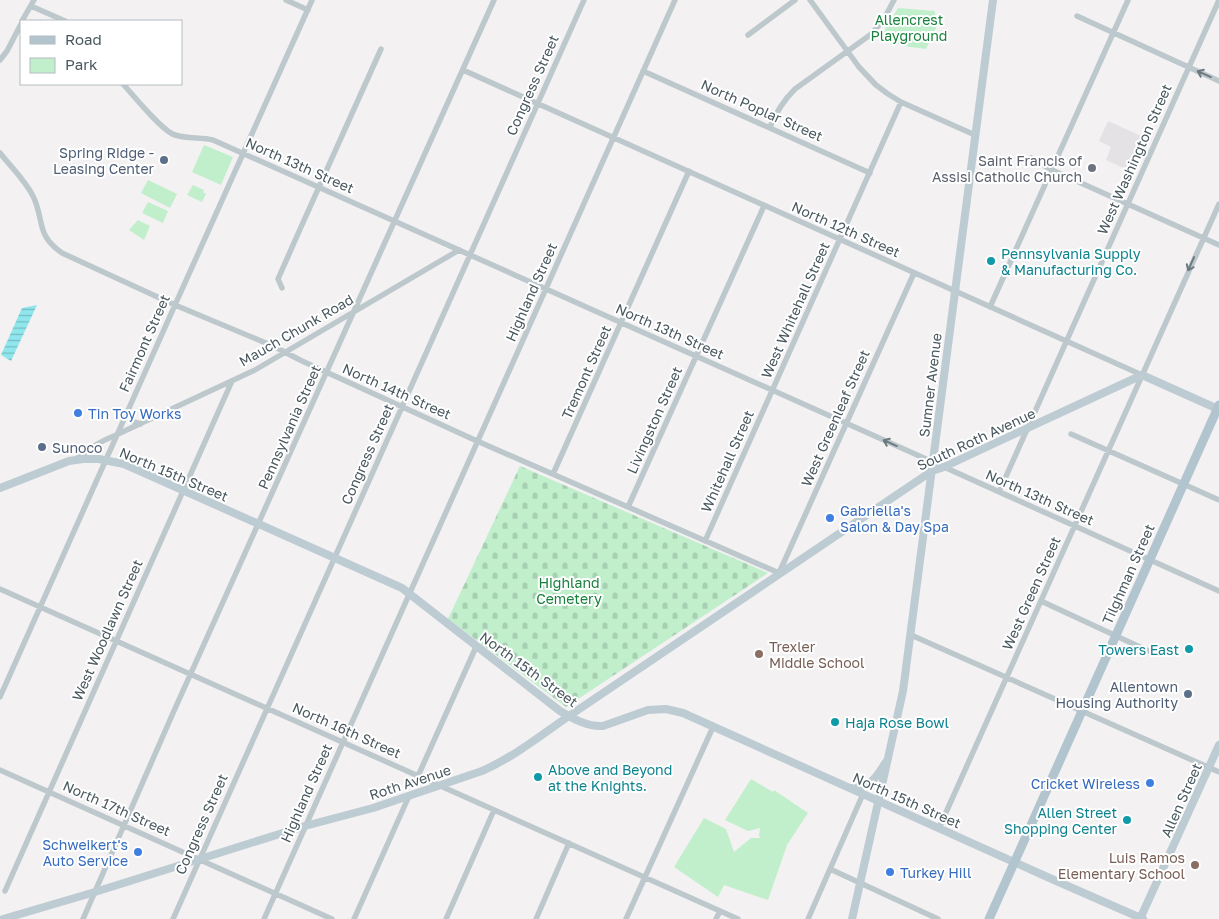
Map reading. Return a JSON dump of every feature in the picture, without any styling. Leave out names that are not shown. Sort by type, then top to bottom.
[{"type":"main road","name":"Sumner Avenue","points":[[852,919],[904,692],[993,0]]},
{"type":"main road","name":"North 12th Street","points":[[1142,375],[1218,408]]},
{"type":"main road","name":"South Roth Avenue","points":[[779,573],[932,466],[944,467],[1142,375]]},
{"type":"main road","name":"Tilghman Street","points":[[989,919],[1218,408]]},
{"type":"main road","name":"Mauch Chunk Road","points":[[1,489],[60,464],[75,460],[105,460]]},
{"type":"main road","name":"North 15th Street","points":[[105,460],[133,468],[402,588],[476,647],[568,716],[584,723],[603,726],[648,710],[666,709],[682,713],[1141,919]]},
{"type":"main road","name":"Roth Avenue","points":[[3,919],[305,826],[359,812],[496,765],[509,758],[779,573]]},
{"type":"main road","name":"Allen Street","points":[[1141,919],[1219,745]]},
{"type":"main road","points":[[850,788],[862,788],[870,783],[889,756]]},
{"type":"street","points":[[286,0],[308,10]]},
{"type":"street","name":"Fairmont Street","points":[[0,697],[312,0]]},
{"type":"street","name":"Pennsylvania Street","points":[[83,919],[494,0]]},
{"type":"street","name":"Congress Street","points":[[173,919],[584,0]]},
{"type":"street","name":"Highland Street","points":[[264,919],[675,0]]},
{"type":"street","points":[[748,35],[796,0]]},
{"type":"street","points":[[810,0],[869,78],[888,94],[901,102],[975,135]]},
{"type":"street","points":[[770,128],[775,115],[787,97],[795,89],[864,41],[878,27],[894,0]]},
{"type":"street","points":[[990,307],[1128,0]]},
{"type":"street","name":"West Washington Street","points":[[999,492],[1219,0]]},
{"type":"street","points":[[23,20],[32,3],[63,20]]},
{"type":"street","points":[[1077,16],[1219,81]]},
{"type":"street","points":[[0,60],[20,26]]},
{"type":"street","points":[[282,288],[278,279],[381,49]]},
{"type":"street","name":"North 12th Street","points":[[463,70],[1142,375]]},
{"type":"street","name":"North Poplar Street","points":[[643,70],[870,173]]},
{"type":"street","name":"North 13th Street","points":[[124,85],[162,126],[173,134],[213,140],[846,424],[932,466]]},
{"type":"street","name":"West Whitehall Street","points":[[772,391],[901,102]]},
{"type":"street","name":"North 14th Street","points":[[0,153],[30,192],[48,241],[62,254],[273,346],[284,353],[477,441],[779,573]]},
{"type":"street","points":[[1031,158],[1052,170],[1219,245]]},
{"type":"street","name":"Tremont Street","points":[[553,474],[689,172]]},
{"type":"street","name":"West Green Street","points":[[939,828],[1219,204]]},
{"type":"street","name":"Livingston Street","points":[[628,507],[764,206]]},
{"type":"street","name":"Mauch Chunk Road","points":[[75,460],[95,445],[232,381],[284,353],[459,250]]},
{"type":"street","name":"West Greenleaf Street","points":[[779,573],[914,273]]},
{"type":"street","name":"West Woodlawn Street","points":[[4,890],[232,381]]},
{"type":"street","name":"Whitehall Street","points":[[705,541],[772,391]]},
{"type":"street","points":[[126,414],[132,421],[141,424]]},
{"type":"street","points":[[1071,434],[1219,500]]},
{"type":"street","name":"North 13th Street","points":[[944,467],[1219,591]]},
{"type":"street","name":"North 16th Street","points":[[0,589],[738,919]]},
{"type":"street","points":[[1041,601],[1155,654]]},
{"type":"street","points":[[911,635],[1219,772]]},
{"type":"street","points":[[418,776],[476,647]]},
{"type":"street","points":[[626,919],[713,727]]},
{"type":"street","name":"North 17th Street","points":[[0,770],[332,919]]},
{"type":"street","points":[[808,919],[863,794]]},
{"type":"street","points":[[354,919],[410,796]]},
{"type":"street","points":[[446,919],[494,810]]},
{"type":"street","points":[[536,919],[569,844]]},
{"type":"street","points":[[830,869],[938,919]]},
{"type":"street","points":[[716,919],[720,911]]},
{"type":"shaded area","points":[[1108,121],[1148,139],[1134,173],[1106,160],[1111,147],[1099,141]]},
{"type":"green space","name":"Allencrest Playground","points":[[898,8],[935,11],[936,28],[926,49],[893,41],[884,31]]},
{"type":"green space","points":[[204,145],[233,157],[221,185],[192,172]]},
{"type":"green space","points":[[148,180],[177,194],[170,208],[141,193]]},
{"type":"green space","points":[[193,185],[204,190],[203,192],[206,194],[202,202],[187,195]]},
{"type":"green space","points":[[148,202],[168,211],[163,223],[142,213]]},
{"type":"green space","points":[[138,220],[150,226],[144,240],[129,230]]},
{"type":"green space","name":"Highland Cemetery","points":[[520,466],[768,573],[566,707],[448,619]]},
{"type":"green space","points":[[751,779],[773,792],[774,790],[808,813],[787,845],[768,900],[724,885],[718,897],[674,867],[704,818],[726,829],[734,852],[751,838],[761,838],[759,836],[760,828],[748,831],[725,820]]},
{"type":"water","points":[[37,305],[11,361],[1,355],[22,308]]},
{"type":"place","name":"Spring Ridge - Leasing Center","points":[[164,160]]},
{"type":"place","name":"Saint Francis of Assisi Catholic Church","points":[[1092,168]]},
{"type":"place","name":"Pennsylvania Supply & Manufacturing Co.","points":[[991,261]]},
{"type":"place","name":"Tin Toy Works","points":[[78,413]]},
{"type":"place","name":"Sunoco","points":[[42,447]]},
{"type":"place","name":"Gabriella's Salon & Day Spa","points":[[830,518]]},
{"type":"place","name":"Towers East","points":[[1189,649]]},
{"type":"place","name":"Trexler Middle School","points":[[759,654]]},
{"type":"place","name":"Allentown Housing Authority","points":[[1188,694]]},
{"type":"place","name":"Haja Rose Bowl","points":[[835,722]]},
{"type":"place","name":"Above and Beyond at the Knights.","points":[[538,777]]},
{"type":"place","name":"Cricket Wireless","points":[[1150,783]]},
{"type":"place","name":"Allen Street Shopping Center","points":[[1127,820]]},
{"type":"place","name":"Schweikert's Auto Service","points":[[138,852]]},
{"type":"place","name":"Luis Ramos Elementary School","points":[[1195,865]]},
{"type":"place","name":"Turkey Hill","points":[[890,872]]}]
